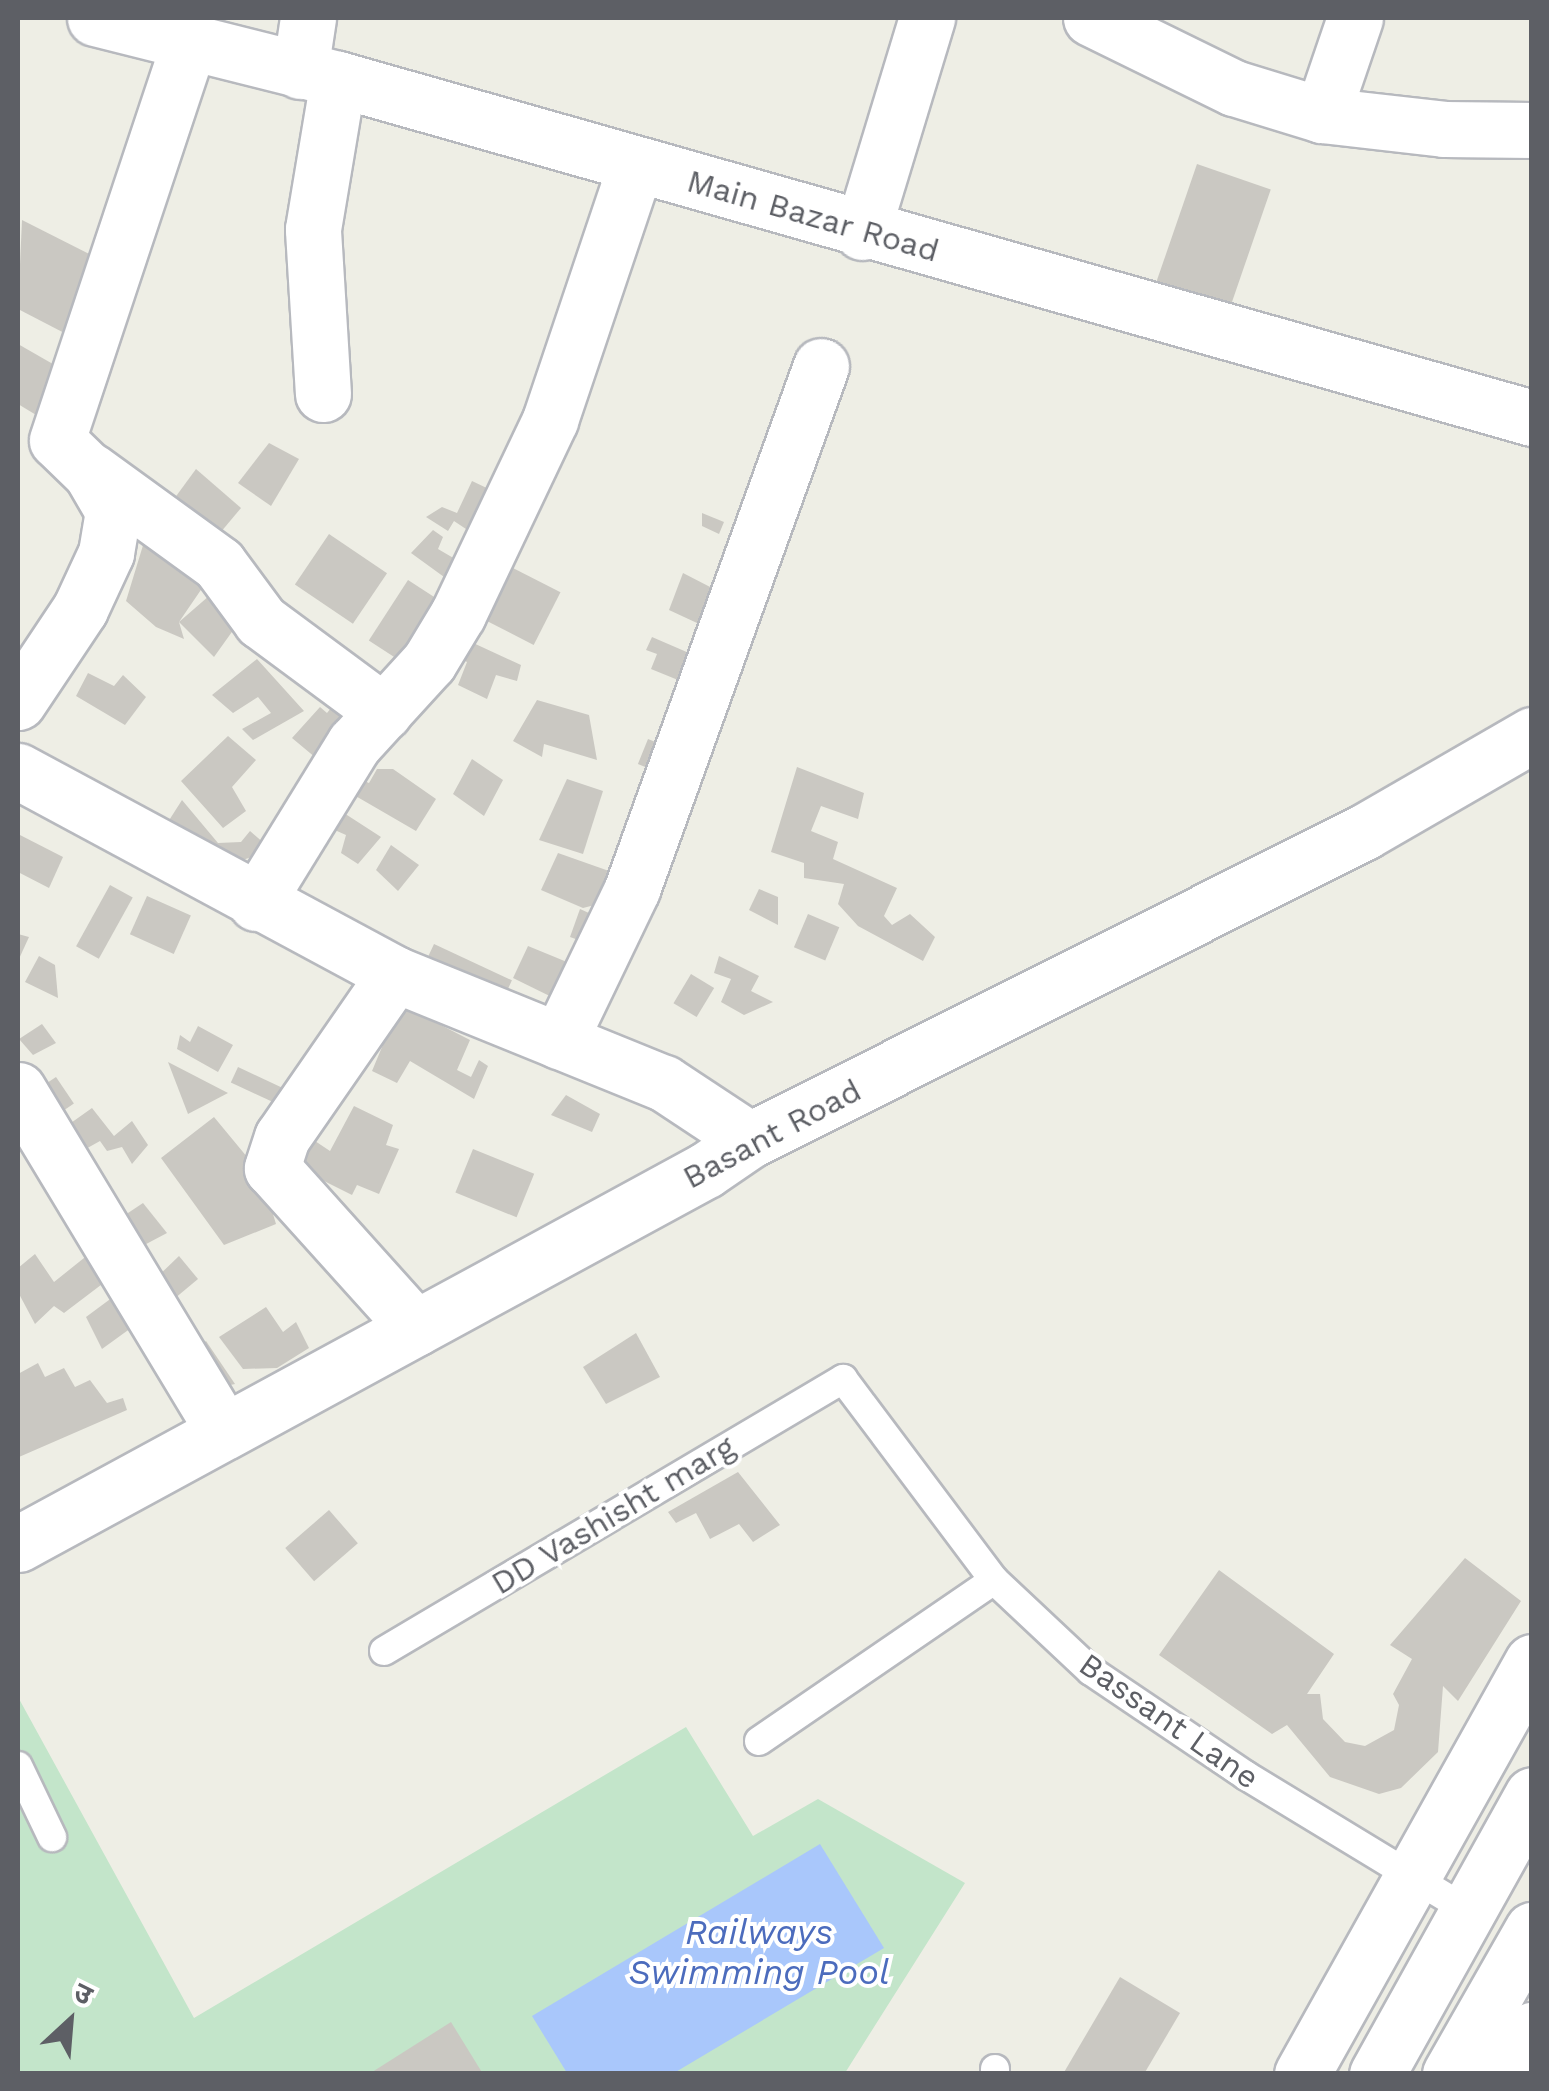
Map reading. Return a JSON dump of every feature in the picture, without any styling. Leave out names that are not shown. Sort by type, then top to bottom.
[{"type":"street","name":"Main Bazar Road","points":[[95,18],[319,75],[862,232],[1532,418]]},
{"type":"street","points":[[308,18],[319,75],[312,229],[323,394]]},
{"type":"street","points":[[862,232],[927,18]]},
{"type":"street","points":[[1092,18],[1234,88],[1322,115],[1444,129],[1532,130]]},
{"type":"street","points":[[1322,115],[1355,18]]},
{"type":"street","points":[[52,440],[189,44]]},
{"type":"street","points":[[256,904],[322,792],[429,662],[458,614],[550,420],[636,165]]},
{"type":"street","points":[[560,1041],[650,842],[821,366]]},
{"type":"street","points":[[18,702],[80,609],[106,553],[113,511],[52,440]]},
{"type":"street","points":[[52,440],[219,564],[262,621],[384,712]]},
{"type":"street","name":"Basant Road","points":[[18,1544],[416,1328],[750,1140],[1364,832],[1532,735]]},
{"type":"street","points":[[18,771],[256,904],[395,974],[664,1082],[750,1140]]},
{"type":"street","points":[[395,974],[282,1137],[272,1168],[416,1328]]},
{"type":"street","points":[[18,1090],[224,1431]]},
{"type":"street","points":[[1302,2074],[1532,1662]]},
{"type":"street","points":[[1376,2074],[1532,1795]]},
{"type":"street","points":[[1450,2074],[1532,1930]]},
{"type":"street","points":[[1507,2074],[1532,2030]]},
{"type":"lane","name":"Bassant Lane","points":[[843,1379],[994,1580],[1091,1671],[1411,1879],[1470,1912]]},
{"type":"lane","name":"DD Vashisht marg","points":[[384,1651],[843,1379]]},
{"type":"lane","points":[[758,1741],[994,1580]]},
{"type":"lane","points":[[18,1766],[52,1837]]},
{"type":"green space","points":[[18,1697],[194,2018],[686,1727],[753,1836],[818,1799],[965,1883],[845,2073],[18,2073]]},
{"type":"water","name":"Railways Swimming Pool","points":[[820,1844],[884,1948],[674,2073],[567,2073],[532,2016]]},
{"type":"building","points":[[1197,164],[1271,189],[1228,313],[1154,288]]},
{"type":"building","points":[[22,220],[109,264],[72,337],[18,309]]},
{"type":"building","points":[[18,344],[72,375],[46,421],[18,404]]},
{"type":"building","points":[[269,443],[299,459],[271,506],[238,483]]},
{"type":"building","points":[[196,469],[241,508],[220,533],[174,499]]},
{"type":"building","points":[[472,481],[493,491],[472,533],[454,521],[448,531],[426,517],[442,507],[457,513]]},
{"type":"building","points":[[702,513],[724,522],[719,534],[702,526]]},
{"type":"building","points":[[433,530],[443,537],[438,549],[462,563],[451,582],[411,553]]},
{"type":"building","points":[[329,534],[387,573],[353,624],[295,585]]},
{"type":"building","points":[[144,542],[207,581],[179,622],[184,639],[156,627],[126,601]]},
{"type":"building","points":[[499,561],[560,592],[534,645],[472,614]]},
{"type":"building","points":[[683,573],[714,589],[697,623],[669,610]]},
{"type":"building","points":[[408,580],[455,610],[416,671],[369,640]]},
{"type":"building","points":[[217,589],[234,629],[214,657],[179,622]]},
{"type":"building","points":[[456,635],[521,665],[517,681],[496,675],[487,699],[458,685],[467,662],[445,651]]},
{"type":"building","points":[[652,637],[689,653],[678,680],[651,669],[657,654],[646,650]]},
{"type":"building","points":[[257,659],[304,711],[253,740],[242,729],[271,713],[258,697],[233,713],[212,695]]},
{"type":"building","points":[[88,673],[114,686],[123,675],[146,697],[125,725],[76,696]]},
{"type":"building","points":[[339,698],[362,712],[322,763],[292,738],[320,707],[327,713]]},
{"type":"building","points":[[537,700],[589,715],[597,760],[544,744],[542,757],[513,741]]},
{"type":"building","points":[[228,736],[256,760],[232,787],[246,811],[223,828],[181,781]]},
{"type":"building","points":[[648,739],[665,746],[655,771],[638,764]]},
{"type":"building","points":[[472,759],[503,780],[484,816],[453,794]]},
{"type":"building","points":[[797,767],[864,793],[858,819],[821,806],[811,831],[838,842],[833,859],[897,888],[884,916],[892,925],[910,914],[935,937],[923,961],[858,926],[838,904],[844,884],[804,878],[804,863],[771,852]]},
{"type":"building","points":[[377,769],[393,769],[436,799],[416,831],[347,791],[355,777],[369,783]]},
{"type":"building","points":[[567,779],[603,791],[583,854],[539,840]]},
{"type":"building","points":[[182,800],[218,843],[241,842],[250,831],[265,844],[254,856],[210,872],[159,836]]},
{"type":"building","points":[[330,804],[381,837],[358,864],[341,853],[346,835],[328,827]]},
{"type":"building","points":[[18,834],[63,857],[49,888],[18,872]]},
{"type":"building","points":[[391,845],[419,865],[398,891],[376,870]]},
{"type":"building","points":[[558,853],[626,877],[618,899],[583,908],[541,890]]},
{"type":"building","points":[[110,885],[133,898],[99,959],[76,946]]},
{"type":"building","points":[[759,889],[778,897],[778,925],[749,910]]},
{"type":"building","points":[[147,896],[191,916],[174,954],[130,934]]},
{"type":"building","points":[[580,909],[609,922],[598,947],[570,937]]},
{"type":"building","points":[[808,914],[839,927],[825,960],[794,947]]},
{"type":"building","points":[[18,934],[29,937],[18,961]]},
{"type":"building","points":[[434,944],[512,980],[500,1007],[422,970]]},
{"type":"building","points":[[528,946],[584,969],[570,1006],[513,978]]},
{"type":"building","points":[[39,956],[55,965],[58,998],[25,982]]},
{"type":"building","points":[[719,956],[759,976],[751,991],[773,1002],[744,1015],[721,1002],[731,979],[714,973]]},
{"type":"building","points":[[691,974],[714,988],[697,1017],[673,1003]]},
{"type":"building","points":[[400,1004],[470,1040],[457,1070],[471,1077],[479,1060],[488,1066],[474,1099],[410,1061],[397,1083],[372,1071]]},
{"type":"building","points":[[42,1024],[56,1043],[33,1055],[19,1039]]},
{"type":"building","points":[[198,1026],[233,1045],[218,1072],[177,1049],[180,1035],[190,1042]]},
{"type":"building","points":[[168,1062],[228,1093],[188,1114]]},
{"type":"building","points":[[238,1067],[283,1088],[276,1104],[231,1082]]},
{"type":"building","points":[[56,1077],[74,1104],[55,1116],[37,1090]]},
{"type":"building","points":[[566,1095],[600,1114],[592,1132],[551,1115]]},
{"type":"building","points":[[354,1106],[393,1125],[386,1145],[399,1149],[379,1194],[357,1185],[352,1195],[310,1174],[280,1177],[312,1139],[330,1151]]},
{"type":"building","points":[[92,1108],[114,1136],[132,1121],[148,1145],[132,1164],[122,1147],[107,1151],[100,1141],[73,1156],[61,1130]]},
{"type":"building","points":[[214,1117],[285,1203],[273,1214],[276,1224],[224,1245],[161,1158]]},
{"type":"building","points":[[473,1149],[534,1174],[517,1217],[455,1193]]},
{"type":"building","points":[[143,1203],[167,1233],[133,1251],[116,1221]]},
{"type":"building","points":[[104,1242],[122,1269],[64,1313],[54,1306],[35,1324],[18,1292],[18,1268],[35,1254],[54,1282]]},
{"type":"building","points":[[179,1256],[198,1279],[168,1304],[153,1281]]},
{"type":"building","points":[[113,1297],[131,1328],[102,1349],[86,1317]]},
{"type":"building","points":[[266,1307],[283,1332],[296,1322],[309,1348],[277,1368],[243,1369],[219,1337]]},
{"type":"building","points":[[636,1333],[660,1377],[606,1404],[583,1367]]},
{"type":"building","points":[[206,1341],[235,1384],[216,1388],[191,1354]]},
{"type":"building","points":[[38,1363],[45,1377],[64,1368],[75,1387],[90,1380],[107,1403],[123,1398],[127,1410],[19,1457],[18,1374]]},
{"type":"building","points":[[738,1472],[780,1525],[753,1542],[739,1524],[710,1539],[696,1513],[676,1523],[668,1512]]},
{"type":"building","points":[[329,1510],[358,1543],[314,1581],[285,1548]]},
{"type":"building","points":[[1465,1558],[1521,1601],[1458,1701],[1443,1686],[1438,1752],[1401,1788],[1379,1794],[1330,1777],[1287,1725],[1272,1734],[1159,1655],[1219,1570],[1334,1654],[1307,1694],[1320,1694],[1323,1719],[1345,1742],[1365,1746],[1394,1730],[1399,1705],[1393,1694],[1412,1659],[1390,1645]]},
{"type":"building","points":[[1120,1977],[1180,2013],[1144,2074],[1063,2074]]},
{"type":"building","points":[[451,2022],[483,2074],[369,2074]]}]
